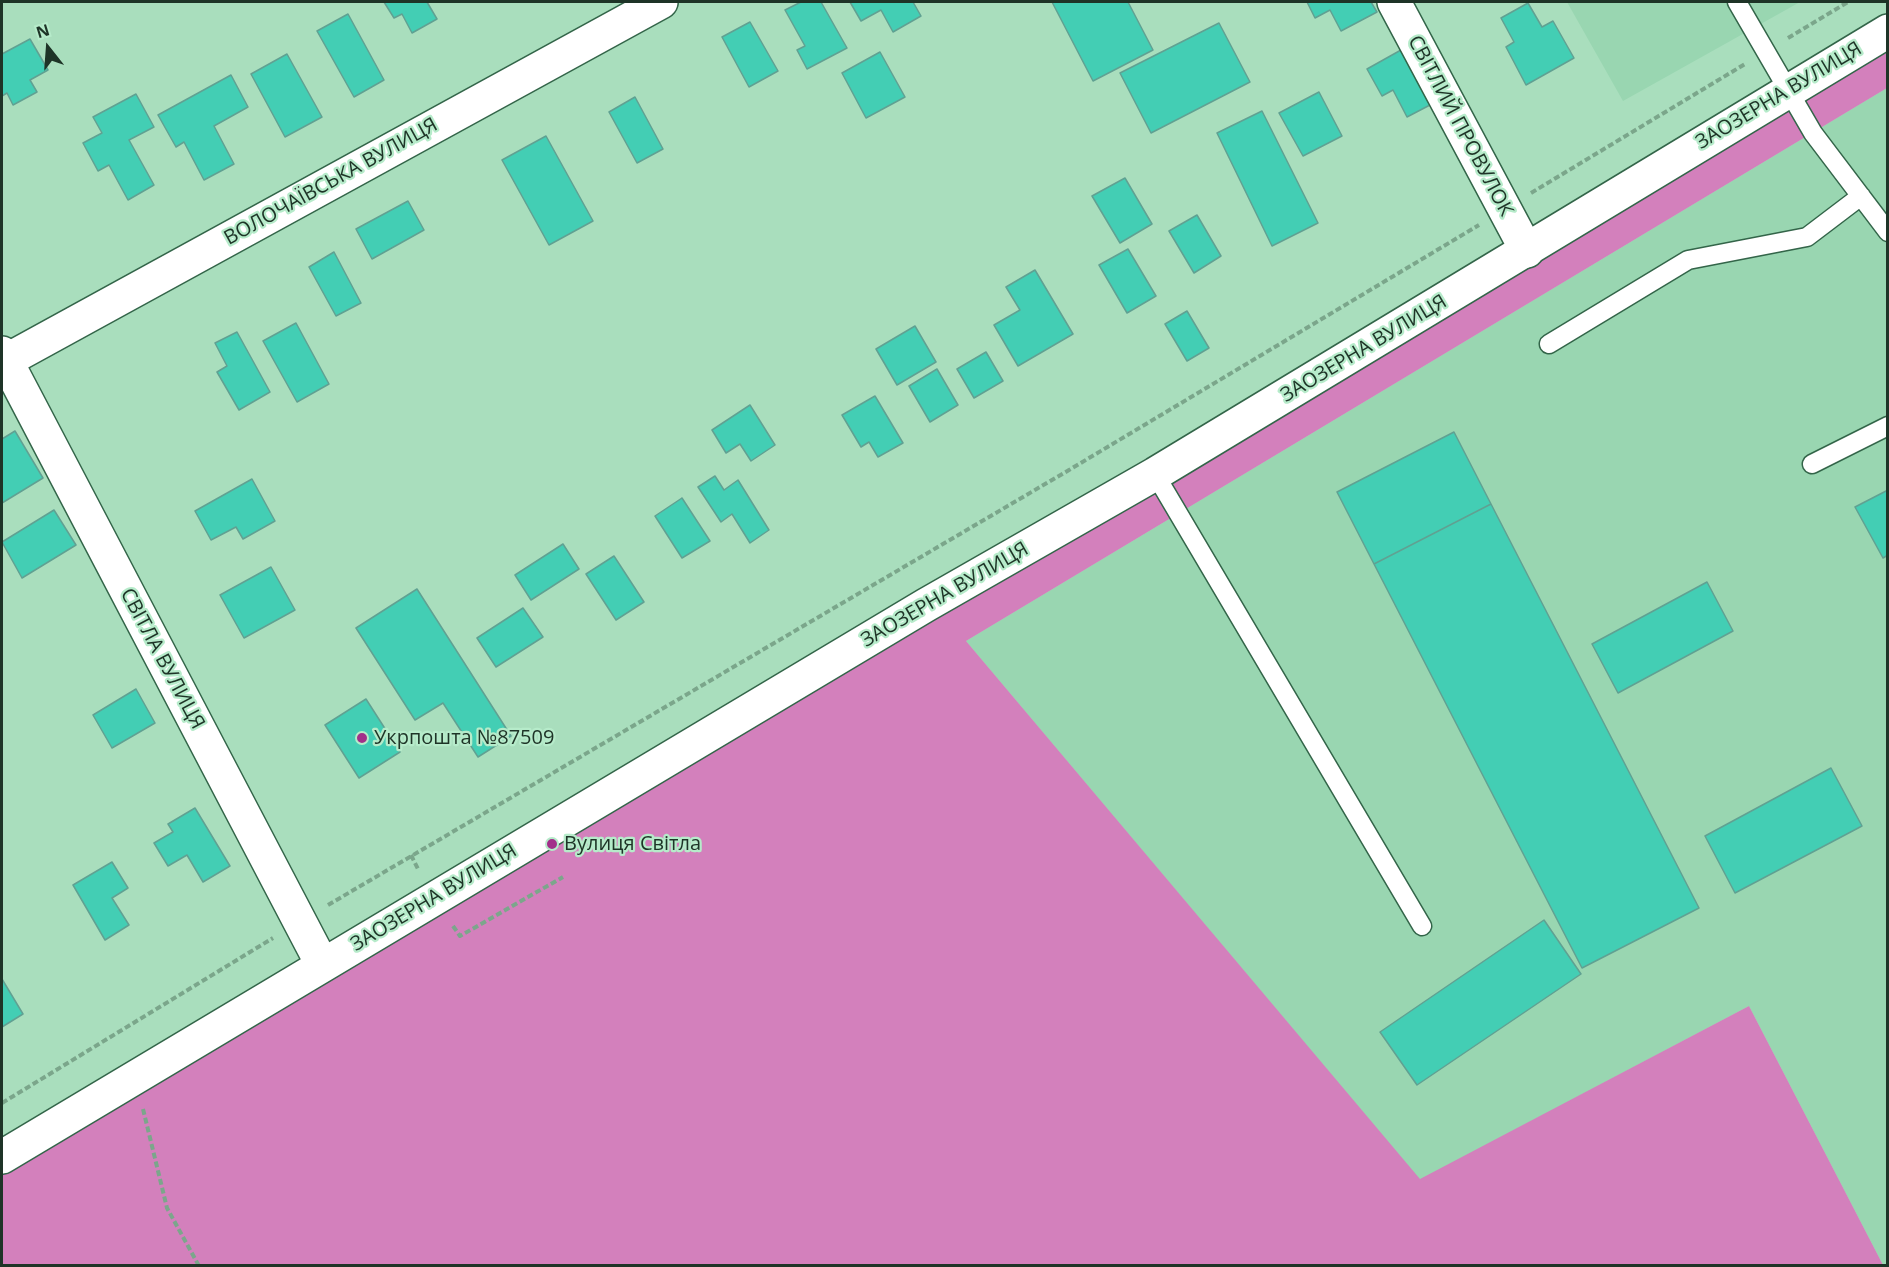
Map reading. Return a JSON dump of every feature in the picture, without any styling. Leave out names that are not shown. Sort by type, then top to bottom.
[{"type":"street","name":"ВОЛОЧАЇВСЬКА ВУЛИЦЯ","points":[[3,359],[661,2]]},
{"type":"street","name":"СВІТЛИЙ ПРОВУЛОК","points":[[1394,2],[1527,251]]},
{"type":"street","name":"ЗАОЗЕРНА ВУЛИЦЯ","points":[[2,1157],[926,605],[1155,474],[1887,32]]},
{"type":"street","name":"СВІТЛА ВУЛИЦЯ","points":[[3,359],[322,964]]},
{"type":"lane","points":[[1737,2],[1813,133],[1887,232]]},
{"type":"lane","points":[[1549,344],[1688,260],[1807,237],[1861,196]]},
{"type":"lane","points":[[1812,464],[1887,426]]},
{"type":"lane","points":[[1155,474],[1422,926]]},
{"type":"path","points":[[1526,197],[1848,2]]},
{"type":"path","points":[[322,909],[1481,224]]},
{"type":"path","points":[[460,936],[563,877]]},
{"type":"path","points":[[2,1103],[277,936]]},
{"type":"path","points":[[135,1076],[167,1208],[199,1266]]},
{"type":"shaded area","points":[[1567,2],[1800,2],[1623,101]]},
{"type":"shaded area","points":[[1887,31],[1887,88],[966,641],[1420,1179],[1749,1006],[1883,1265],[2,1266],[2,1157]]},
{"type":"shaded area","points":[[1887,88],[1887,1265],[1883,1265],[1749,1006],[1420,1180],[966,641]]},
{"type":"building","points":[[384,2],[427,2],[437,19],[412,33],[402,14],[394,18]]},
{"type":"building","points":[[801,2],[821,2],[847,48],[807,69],[797,50],[805,46],[785,10]]},
{"type":"building","points":[[850,2],[913,2],[921,16],[893,32],[881,10],[861,21]]},
{"type":"building","points":[[1052,2],[1128,2],[1153,50],[1093,81]]},
{"type":"building","points":[[1307,2],[1371,2],[1377,12],[1341,31],[1330,10],[1315,18]]},
{"type":"building","points":[[1528,3],[1542,27],[1553,21],[1574,58],[1526,85],[1506,47],[1514,42],[1501,18]]},
{"type":"building","points":[[348,14],[384,80],[354,97],[317,31]]},
{"type":"building","points":[[750,22],[778,71],[749,87],[722,37]]},
{"type":"building","points":[[1219,23],[1250,82],[1151,133],[1120,73]]},
{"type":"building","points":[[30,39],[48,70],[30,80],[37,92],[13,105],[7,93],[2,96],[2,54]]},
{"type":"building","points":[[1401,50],[1430,105],[1407,117],[1393,90],[1382,96],[1367,69]]},
{"type":"building","points":[[880,52],[905,97],[866,118],[842,73]]},
{"type":"building","points":[[287,54],[322,117],[285,137],[251,74]]},
{"type":"building","points":[[231,75],[248,107],[214,126],[234,164],[204,180],[184,142],[176,147],[158,115]]},
{"type":"building","points":[[1319,92],[1342,136],[1303,156],[1279,113]]},
{"type":"building","points":[[136,94],[154,127],[129,140],[154,185],[128,200],[109,165],[98,171],[83,143],[102,133],[93,117]]},
{"type":"building","points":[[635,97],[663,149],[637,163],[609,112]]},
{"type":"building","points":[[1262,111],[1318,223],[1272,246],[1217,133]]},
{"type":"building","points":[[546,136],[593,221],[549,245],[502,160]]},
{"type":"building","points":[[1125,178],[1152,224],[1120,243],[1092,196]]},
{"type":"building","points":[[408,201],[424,230],[372,259],[356,229]]},
{"type":"building","points":[[1197,215],[1221,256],[1194,273],[1169,231]]},
{"type":"building","points":[[1128,249],[1156,296],[1127,313],[1099,265]]},
{"type":"building","points":[[334,252],[361,303],[336,316],[309,267]]},
{"type":"building","points":[[1035,270],[1073,334],[1018,366],[994,325],[1020,310],[1006,287]]},
{"type":"building","points":[[1187,311],[1209,348],[1187,361],[1165,324]]},
{"type":"building","points":[[296,323],[329,384],[297,402],[263,341]]},
{"type":"building","points":[[915,326],[936,362],[897,385],[876,349]]},
{"type":"building","points":[[237,332],[270,392],[239,410],[217,372],[227,366],[215,343]]},
{"type":"building","points":[[986,352],[1003,381],[974,398],[957,369]]},
{"type":"building","points":[[937,369],[958,405],[930,422],[909,386]]},
{"type":"building","points":[[875,396],[903,443],[878,457],[869,442],[861,447],[842,415]]},
{"type":"building","points":[[750,405],[775,445],[751,461],[740,444],[726,453],[712,430]]},
{"type":"building","points":[[15,431],[43,478],[2,503],[2,439]]},
{"type":"building","points":[[1454,432],[1491,504],[1374,564],[1337,492]]},
{"type":"building","points":[[715,476],[724,490],[738,480],[769,530],[750,543],[732,514],[721,522],[698,487]]},
{"type":"building","points":[[252,479],[275,521],[243,539],[236,527],[211,540],[195,511]]},
{"type":"building","points":[[1888,490],[1888,555],[1883,558],[1855,507]]},
{"type":"building","points":[[682,498],[710,541],[682,558],[655,516]]},
{"type":"building","points":[[1491,504],[1699,908],[1582,968],[1374,564]]},
{"type":"building","points":[[54,510],[76,545],[22,578],[2,542]]},
{"type":"building","points":[[563,544],[579,569],[531,600],[515,575]]},
{"type":"building","points":[[614,556],[644,602],[616,620],[586,574]]},
{"type":"building","points":[[271,567],[295,610],[244,638],[220,595]]},
{"type":"building","points":[[1707,582],[1733,631],[1618,693],[1592,644]]},
{"type":"building","points":[[417,589],[511,736],[478,757],[443,703],[415,720],[356,628]]},
{"type":"building","points":[[523,608],[543,637],[496,667],[477,638]]},
{"type":"building","points":[[136,689],[155,723],[112,748],[93,715]]},
{"type":"building","points":[[366,699],[400,752],[359,778],[325,725]]},
{"type":"building","points":[[1831,768],[1862,826],[1735,893],[1705,836]]},
{"type":"building","points":[[195,808],[230,866],[203,882],[187,855],[168,866],[154,843],[173,832],[168,824]]},
{"type":"building","points":[[112,862],[128,888],[112,898],[129,925],[105,940],[73,885]]},
{"type":"building","points":[[1544,920],[1581,974],[1417,1085],[1380,1032]]},
{"type":"building","points":[[2,979],[23,1014],[2,1027]]},
{"type":"place","name":"Укрпошта №87509","points":[[362,738]]},
{"type":"place","name":"Вулиця Світла","points":[[552,844]]}]
